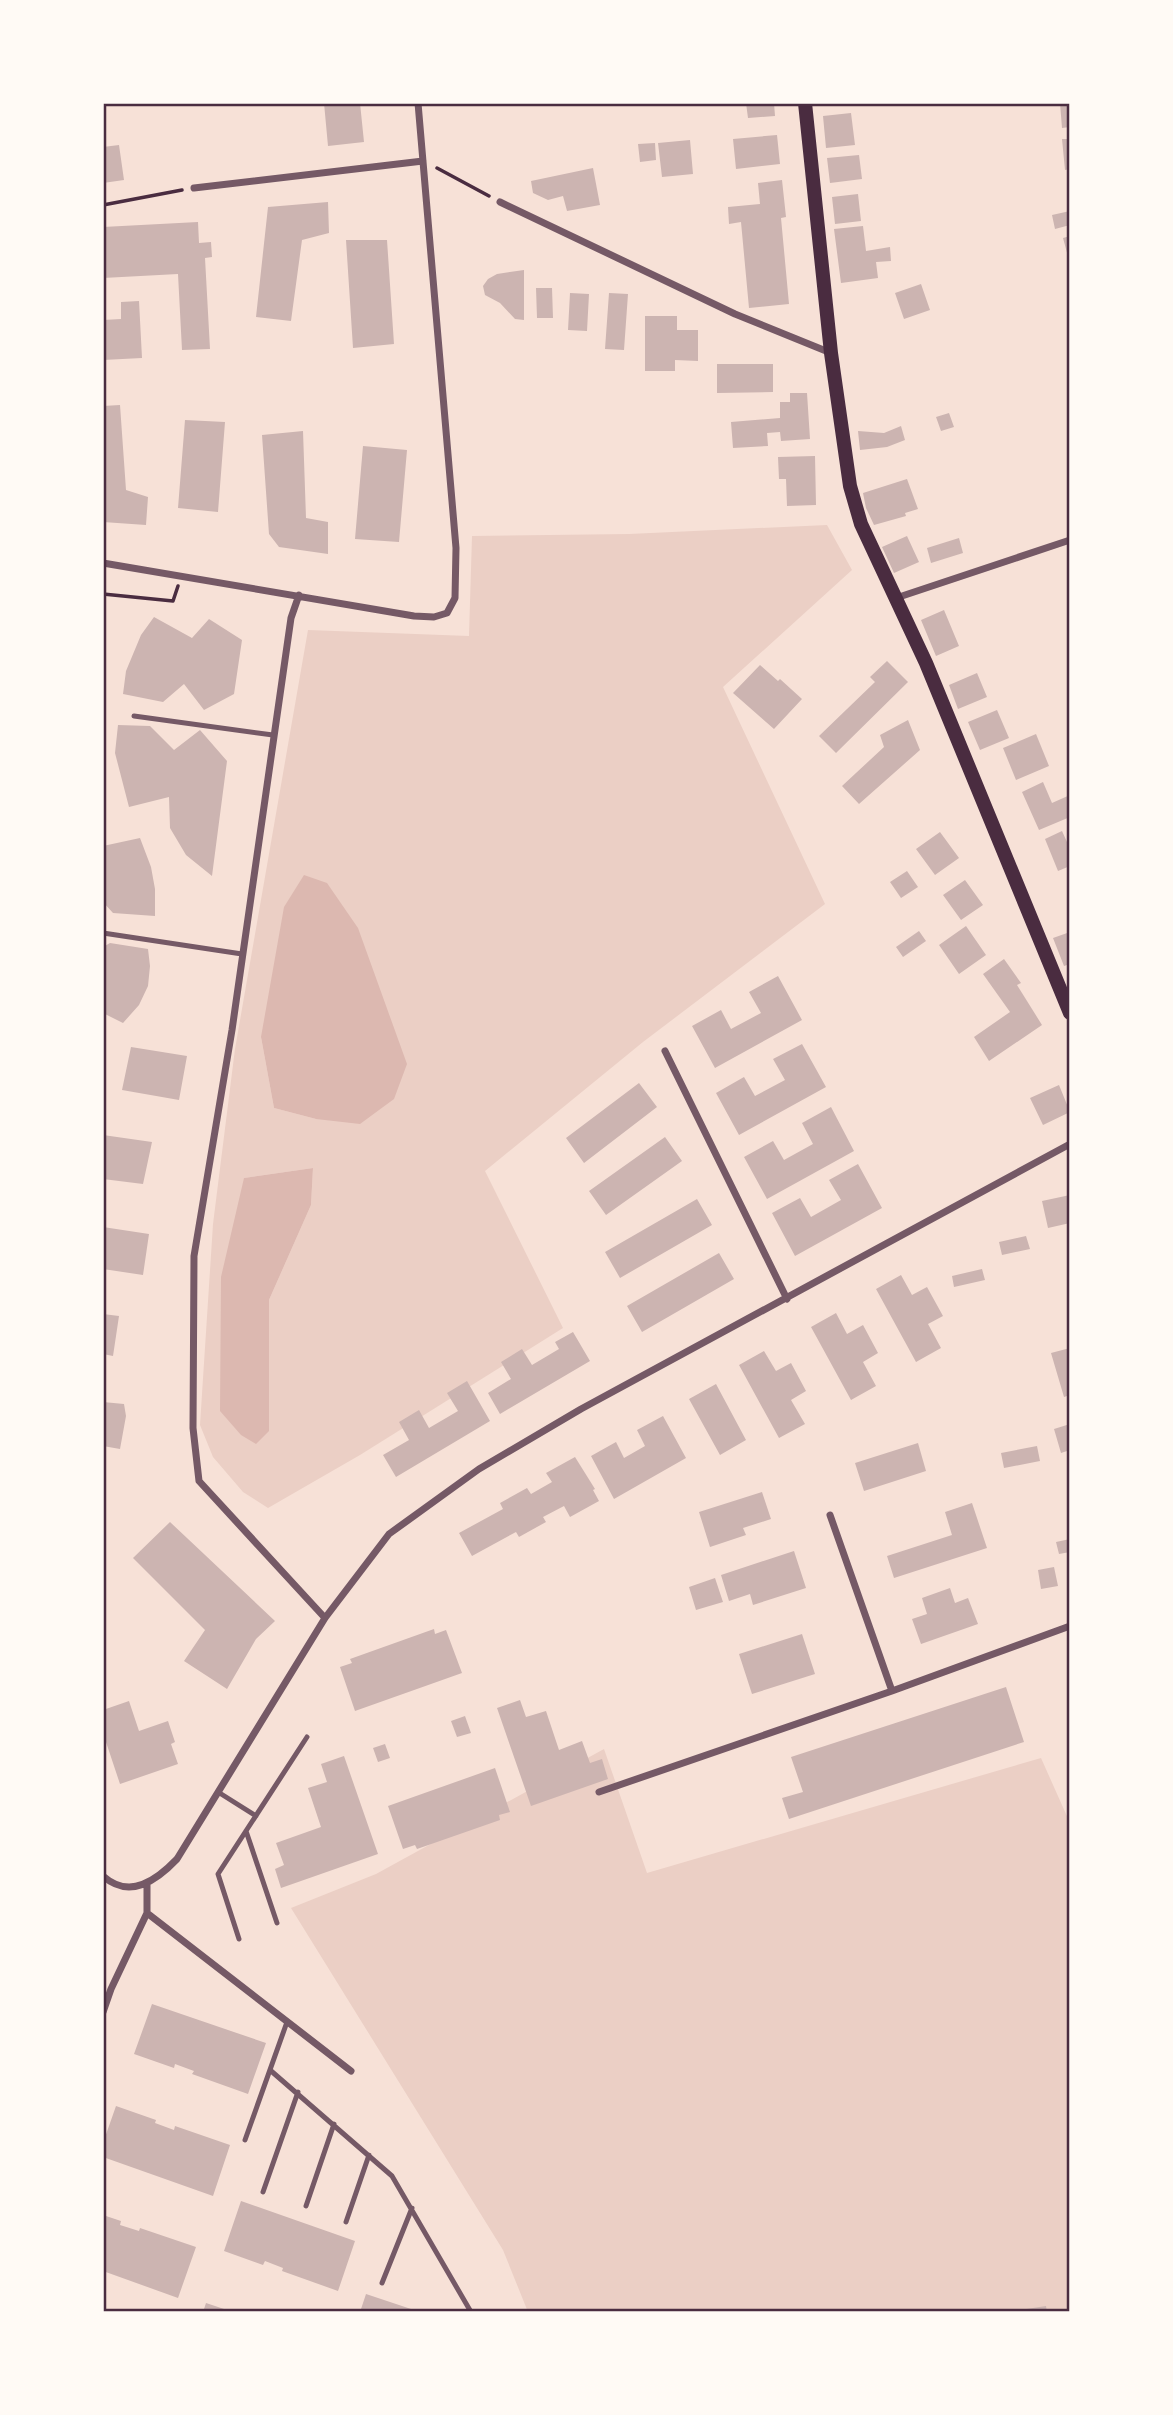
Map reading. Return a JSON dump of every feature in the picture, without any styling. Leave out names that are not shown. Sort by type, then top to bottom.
[{"type":"main road","points":[[805,103],[831,353],[850,486],[861,524],[926,663],[1070,1013]]},
{"type":"street","points":[[103,563],[414,616],[434,617],[447,613],[455,598],[456,548],[418,103]]},
{"type":"street","points":[[194,188],[423,161]]},
{"type":"street","points":[[500,202],[735,314],[831,353]]},
{"type":"street","points":[[896,598],[1070,540]]},
{"type":"street","points":[[299,595],[291,618],[232,1030],[194,1256],[193,1428],[199,1481],[325,1618]]},
{"type":"street","points":[[665,1051],[787,1299]]},
{"type":"street","points":[[103,1876],[110,1882],[126,1887],[147,1884],[160,1877],[177,1860],[325,1618],[389,1534],[480,1469],[581,1409],[1070,1144]]},
{"type":"street","points":[[830,1515],[892,1691]]},
{"type":"street","points":[[599,1792],[892,1691],[1070,1626]]},
{"type":"street","points":[[103,2012],[147,1913],[147,1884]]},
{"type":"street","points":[[147,1913],[351,2071]]},
{"type":"lane","points":[[134,716],[273,735]]},
{"type":"lane","points":[[103,933],[242,954]]},
{"type":"lane","points":[[239,1939],[218,1874],[307,1737]]},
{"type":"lane","points":[[218,1792],[256,1816]]},
{"type":"lane","points":[[246,1831],[278,1923]]},
{"type":"lane","points":[[245,2140],[288,2022]]},
{"type":"lane","points":[[270,2070],[392,2176],[471,2312]]},
{"type":"lane","points":[[263,2192],[298,2092]]},
{"type":"lane","points":[[306,2206],[334,2124]]},
{"type":"lane","points":[[346,2222],[369,2155]]},
{"type":"lane","points":[[382,2283],[412,2208]]},
{"type":"path","points":[[423,161],[500,202]]},
{"type":"path","points":[[103,205],[194,188]]},
{"type":"path","points":[[103,594],[173,601],[183,575]]},
{"type":"shaded area","points":[[827,525],[852,570],[723,687],[825,904],[643,1042],[485,1171],[563,1328],[360,1455],[268,1508],[243,1492],[213,1457],[200,1425],[213,1224],[235,1049],[308,630],[469,636],[472,536],[629,534]],"holes":[[[261,1037],[316,1119],[274,1108]],[[313,1168],[311,1205],[269,1300],[269,1430],[244,1178]]]},
{"type":"shaded area","points":[[304,875],[327,883],[358,928],[407,1064],[394,1099],[360,1124],[316,1119],[274,1108],[261,1037],[284,907]]},
{"type":"shaded area","points":[[313,1168],[311,1205],[269,1300],[269,1431],[256,1444],[241,1435],[220,1411],[221,1277],[244,1178]]},
{"type":"shaded area","points":[[604,1749],[647,1873],[1041,1758],[1070,1823],[1070,2312],[528,2312],[503,2250],[291,1908],[376,1874]]},
{"type":"building","points":[[324,103],[360,103],[364,142],[328,146]]},
{"type":"building","points":[[746,103],[774,103],[775,116],[748,118]]},
{"type":"building","points":[[1060,103],[1070,103],[1070,127],[1062,128]]},
{"type":"building","points":[[851,113],[855,145],[826,148],[823,116]]},
{"type":"building","points":[[777,135],[780,164],[736,169],[733,139]]},
{"type":"building","points":[[1062,139],[1070,139],[1070,169],[1065,170]]},
{"type":"building","points":[[690,140],[693,174],[662,177],[658,143]]},
{"type":"building","points":[[655,143],[656,160],[640,162],[638,144]]},
{"type":"building","points":[[119,145],[124,180],[103,183],[103,147]]},
{"type":"building","points":[[859,155],[862,179],[830,183],[827,158]]},
{"type":"building","points":[[593,168],[600,205],[567,211],[563,196],[548,200],[533,193],[531,181]]},
{"type":"building","points":[[782,180],[786,217],[781,218],[789,304],[749,308],[741,222],[729,224],[728,207],[760,204],[758,183]]},
{"type":"building","points":[[858,194],[861,221],[835,224],[832,197]]},
{"type":"building","points":[[328,202],[329,233],[302,240],[291,321],[256,317],[268,207]]},
{"type":"building","points":[[1070,211],[1070,225],[1055,229],[1052,215]]},
{"type":"building","points":[[198,222],[199,243],[211,242],[212,257],[205,258],[210,349],[182,350],[178,274],[103,278],[103,227]]},
{"type":"building","points":[[863,226],[866,251],[890,247],[891,261],[876,262],[878,278],[841,283],[834,229]]},
{"type":"building","points":[[1070,236],[1070,260],[1069,260],[1063,238]]},
{"type":"building","points":[[346,240],[387,240],[394,344],[353,348]]},
{"type":"building","points":[[524,270],[524,320],[515,319],[500,303],[485,295],[483,286],[497,274]]},
{"type":"building","points":[[921,284],[930,310],[904,319],[895,293]]},
{"type":"building","points":[[536,288],[552,288],[553,318],[537,318]]},
{"type":"building","points":[[570,293],[589,294],[587,331],[568,330]]},
{"type":"building","points":[[609,293],[628,294],[624,350],[605,349]]},
{"type":"building","points":[[139,301],[142,358],[103,360],[103,320],[121,319],[121,302]]},
{"type":"building","points":[[645,316],[677,316],[677,330],[698,330],[698,361],[675,360],[675,371],[645,371]]},
{"type":"building","points":[[717,364],[773,364],[773,392],[717,393]]},
{"type":"building","points":[[790,393],[807,393],[810,439],[781,441],[780,432],[767,433],[768,446],[733,448],[731,422],[780,418],[780,402],[790,402]]},
{"type":"building","points":[[120,405],[126,490],[148,497],[146,525],[103,522],[103,406]]},
{"type":"building","points":[[949,413],[954,427],[941,431],[936,417]]},
{"type":"building","points":[[185,420],[225,422],[218,512],[178,508]]},
{"type":"building","points":[[901,426],[905,440],[887,447],[860,450],[858,431],[884,433]]},
{"type":"building","points":[[303,431],[306,518],[328,522],[328,554],[279,547],[269,534],[262,435]]},
{"type":"building","points":[[363,446],[407,450],[399,542],[355,539]]},
{"type":"building","points":[[815,456],[816,505],[787,506],[786,479],[779,479],[778,457]]},
{"type":"building","points":[[907,479],[918,509],[905,513],[906,516],[874,525],[863,493]]},
{"type":"building","points":[[907,536],[919,562],[894,573],[882,547]]},
{"type":"building","points":[[959,538],[963,553],[931,563],[927,548]]},
{"type":"building","points":[[944,610],[959,646],[936,656],[921,620]]},
{"type":"building","points":[[154,617],[192,638],[209,619],[242,640],[234,694],[204,710],[184,684],[163,702],[123,694],[126,671],[141,635]]},
{"type":"building","points":[[887,661],[908,682],[836,753],[819,736],[875,682],[870,677]]},
{"type":"building","points":[[760,665],[802,699],[774,729],[733,693]]},
{"type":"building","points":[[977,673],[987,697],[958,709],[949,685]]},
{"type":"building","points":[[997,710],[1009,738],[980,750],[968,722]]},
{"type":"building","points":[[908,720],[920,750],[859,804],[842,786],[884,747],[880,735]]},
{"type":"building","points":[[118,725],[150,726],[174,750],[200,730],[227,761],[212,876],[186,855],[170,828],[169,797],[129,807],[115,753]]},
{"type":"building","points":[[1036,734],[1049,766],[1016,780],[1003,748]]},
{"type":"building","points":[[1043,782],[1052,803],[1070,795],[1070,817],[1039,830],[1022,792]]},
{"type":"building","points":[[1062,831],[1067,842],[1070,841],[1070,866],[1058,871],[1045,839]]},
{"type":"building","points":[[940,832],[959,858],[935,875],[916,849]]},
{"type":"building","points":[[140,838],[151,867],[155,889],[155,916],[113,913],[103,902],[103,846]]},
{"type":"building","points":[[907,871],[918,887],[901,898],[890,882]]},
{"type":"building","points":[[965,880],[983,905],[961,920],[943,895]]},
{"type":"building","points":[[966,926],[986,955],[959,974],[939,945]]},
{"type":"building","points":[[919,931],[926,941],[903,957],[896,947]]},
{"type":"building","points":[[1070,932],[1070,964],[1064,966],[1053,938]]},
{"type":"building","points":[[110,943],[148,949],[148,986],[139,1005],[123,1023],[103,1013],[103,947]]},
{"type":"building","points":[[1004,959],[1021,983],[1017,985],[1042,1025],[989,1061],[974,1037],[1010,1012],[983,974]]},
{"type":"building","points":[[778,976],[802,1020],[715,1068],[692,1026],[721,1010],[731,1029],[761,1013],[749,992]]},
{"type":"building","points":[[802,1044],[826,1087],[739,1135],[716,1093],[744,1077],[755,1096],[785,1080],[773,1059]]},
{"type":"building","points":[[131,1047],[187,1056],[179,1100],[122,1090]]},
{"type":"building","points":[[639,1083],[657,1107],[584,1163],[566,1138]]},
{"type":"building","points":[[1059,1085],[1070,1112],[1043,1125],[1030,1098]]},
{"type":"building","points":[[831,1107],[854,1151],[767,1199],[744,1157],[773,1141],[784,1160],[813,1144],[802,1123]]},
{"type":"building","points":[[103,1135],[152,1142],[143,1184],[103,1179]]},
{"type":"building","points":[[665,1137],[682,1161],[606,1215],[589,1191]]},
{"type":"building","points":[[858,1164],[882,1208],[795,1256],[772,1213],[800,1198],[811,1217],[841,1200],[829,1180]]},
{"type":"building","points":[[1070,1195],[1070,1223],[1048,1228],[1042,1201]]},
{"type":"building","points":[[697,1199],[712,1225],[620,1278],[605,1252]]},
{"type":"building","points":[[103,1227],[149,1234],[143,1275],[103,1269]]},
{"type":"building","points":[[1026,1236],[1030,1249],[1002,1255],[999,1242]]},
{"type":"building","points":[[719,1253],[734,1279],[642,1332],[627,1306]]},
{"type":"building","points":[[982,1269],[985,1280],[954,1287],[952,1276]]},
{"type":"building","points":[[901,1275],[912,1295],[927,1287],[943,1316],[928,1324],[941,1348],[916,1362],[876,1289]]},
{"type":"building","points":[[836,1313],[847,1334],[863,1325],[878,1353],[863,1362],[876,1386],[851,1400],[811,1327]]},
{"type":"building","points":[[103,1314],[119,1316],[113,1356],[103,1354]]},
{"type":"building","points":[[573,1332],[590,1361],[500,1414],[488,1393],[511,1379],[501,1362],[522,1349],[532,1365],[559,1349],[555,1342]]},
{"type":"building","points":[[1070,1348],[1070,1395],[1064,1397],[1051,1353]]},
{"type":"building","points":[[764,1351],[776,1371],[791,1363],[806,1391],[791,1400],[805,1424],[779,1438],[739,1365]]},
{"type":"building","points":[[467,1381],[490,1421],[396,1477],[383,1455],[409,1440],[399,1422],[419,1410],[429,1428],[458,1411],[447,1393]]},
{"type":"building","points":[[716,1384],[746,1440],[720,1455],[689,1399]]},
{"type":"building","points":[[103,1402],[124,1404],[126,1416],[120,1449],[103,1446]]},
{"type":"building","points":[[663,1416],[686,1458],[614,1499],[591,1456],[616,1442],[624,1458],[645,1446],[637,1430]]},
{"type":"building","points":[[1070,1424],[1070,1450],[1061,1453],[1054,1429]]},
{"type":"building","points":[[918,1443],[926,1471],[864,1491],[855,1463]]},
{"type":"building","points":[[1037,1446],[1040,1461],[1004,1468],[1001,1453]]},
{"type":"building","points":[[575,1457],[595,1489],[593,1490],[599,1501],[570,1517],[564,1506],[543,1517],[546,1522],[519,1537],[516,1532],[472,1556],[459,1533],[503,1509],[500,1503],[527,1488],[531,1494],[552,1482],[546,1473]]},
{"type":"building","points":[[762,1492],[771,1519],[743,1528],[746,1535],[710,1547],[699,1512]]},
{"type":"building","points":[[972,1503],[987,1548],[894,1578],[887,1556],[952,1535],[945,1512]]},
{"type":"building","points":[[170,1522],[275,1621],[256,1639],[227,1689],[184,1661],[205,1630],[133,1558]]},
{"type":"building","points":[[1070,1539],[1070,1552],[1059,1554],[1056,1542]]},
{"type":"building","points":[[794,1551],[806,1588],[753,1605],[750,1594],[729,1601],[721,1575]]},
{"type":"building","points":[[1054,1567],[1058,1586],[1041,1589],[1038,1570]]},
{"type":"building","points":[[715,1578],[723,1602],[696,1610],[689,1587]]},
{"type":"building","points":[[950,1588],[955,1603],[968,1598],[978,1624],[921,1644],[912,1619],[927,1614],[922,1598]]},
{"type":"building","points":[[434,1629],[435,1634],[446,1630],[462,1673],[355,1711],[340,1667],[352,1663],[350,1659]]},
{"type":"building","points":[[802,1634],[815,1674],[752,1694],[739,1654]]},
{"type":"building","points":[[1006,1687],[1024,1742],[789,1819],[782,1798],[803,1792],[791,1757]]},
{"type":"building","points":[[520,1700],[526,1717],[546,1711],[559,1750],[582,1741],[590,1763],[602,1759],[608,1779],[531,1806],[497,1708]]},
{"type":"building","points":[[129,1701],[139,1731],[168,1721],[175,1742],[171,1744],[178,1764],[120,1784],[106,1742],[103,1743],[103,1710]]},
{"type":"building","points":[[465,1716],[471,1733],[457,1737],[451,1721]]},
{"type":"building","points":[[385,1744],[390,1758],[378,1762],[373,1748]]},
{"type":"building","points":[[344,1756],[378,1854],[281,1888],[275,1869],[284,1865],[276,1843],[321,1827],[308,1788],[327,1782],[321,1764]]},
{"type":"building","points":[[495,1768],[510,1812],[499,1815],[500,1820],[417,1849],[415,1845],[403,1849],[388,1806]]},
{"type":"building","points":[[152,2004],[266,2043],[248,2094],[192,2074],[194,2071],[175,2064],[174,2068],[134,2054]]},
{"type":"building","points":[[116,2106],[156,2120],[155,2123],[174,2130],[175,2126],[230,2145],[213,2196],[103,2157],[103,2143]]},
{"type":"building","points":[[241,2201],[355,2241],[338,2291],[282,2271],[283,2268],[265,2261],[263,2265],[224,2251]]},
{"type":"building","points":[[103,2215],[121,2221],[120,2225],[139,2231],[140,2228],[196,2247],[178,2298],[103,2271]]},
{"type":"building","points":[[366,2294],[417,2311],[417,2312],[360,2312]]},
{"type":"building","points":[[206,2303],[230,2311],[230,2312],[203,2312]]},
{"type":"building","points":[[1046,2306],[1047,2312],[1020,2312],[1020,2310]]}]
